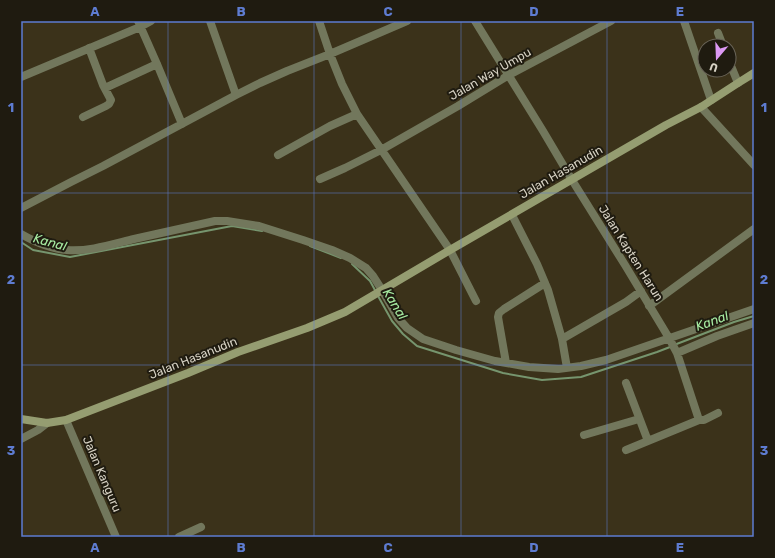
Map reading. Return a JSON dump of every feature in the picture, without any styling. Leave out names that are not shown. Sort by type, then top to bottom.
[{"type":"main road","name":"Jalan Hasanudin","points":[[21,419],[47,423],[66,420],[238,352],[307,328],[345,312],[666,125],[701,107],[754,73]]},
{"type":"street","points":[[21,77],[89,48],[139,24],[151,21]]},
{"type":"street","points":[[210,21],[236,95]]},
{"type":"street","points":[[319,21],[342,84],[357,114],[450,250],[476,301]]},
{"type":"street","points":[[21,208],[236,95],[282,73],[407,21]]},
{"type":"street","name":"Jalan Kapten Harun","points":[[475,21],[554,148],[669,339],[676,352],[698,420]]},
{"type":"street","name":"Jalan Way Umpu","points":[[320,179],[381,150],[440,117],[509,75],[611,21]]},
{"type":"street","points":[[684,21],[711,100]]},
{"type":"street","points":[[139,24],[182,124]]},
{"type":"street","points":[[718,33],[720,38]]},
{"type":"street","points":[[83,116],[106,106],[111,100],[89,48]]},
{"type":"street","points":[[105,88],[157,64]]},
{"type":"street","points":[[736,78],[738,83]]},
{"type":"street","points":[[701,107],[754,165]]},
{"type":"street","points":[[278,155],[330,126],[357,114]]},
{"type":"street","points":[[512,215],[537,264],[548,290],[562,339],[567,368]]},
{"type":"street","points":[[21,234],[53,248],[78,250],[110,245],[215,222],[239,222],[259,226],[332,250],[350,258],[366,268],[373,276],[398,318],[407,328],[423,339],[456,350],[506,363],[544,369],[567,368],[606,360],[754,309]]},
{"type":"street","points":[[650,306],[754,229]]},
{"type":"street","points":[[506,363],[498,316],[499,313],[545,282]]},
{"type":"street","points":[[562,339],[626,302],[641,291]]},
{"type":"street","points":[[676,352],[754,323]]},
{"type":"street","points":[[626,383],[648,441]]},
{"type":"street","points":[[626,450],[698,420],[704,420],[718,412]]},
{"type":"street","points":[[584,435],[639,419]]},
{"type":"street","name":"Jalan Kanguru","points":[[66,420],[116,537]]},
{"type":"street","points":[[21,439],[38,430],[47,423]]},
{"type":"street","points":[[179,537],[201,527]]},
{"type":"waterway","name":"Kanal","points":[[21,242],[33,250],[70,257],[232,226],[262,231]]},
{"type":"waterway","name":"Kanal","points":[[310,246],[341,258]]},
{"type":"waterway","name":"Kanal","points":[[352,264],[370,281],[376,292]]},
{"type":"waterway","name":"Kanal","points":[[378,296],[392,321],[403,334],[417,346],[503,373],[542,380],[581,377],[670,347]]},
{"type":"waterway","name":"Kanal","points":[[674,345],[754,316]]}]
